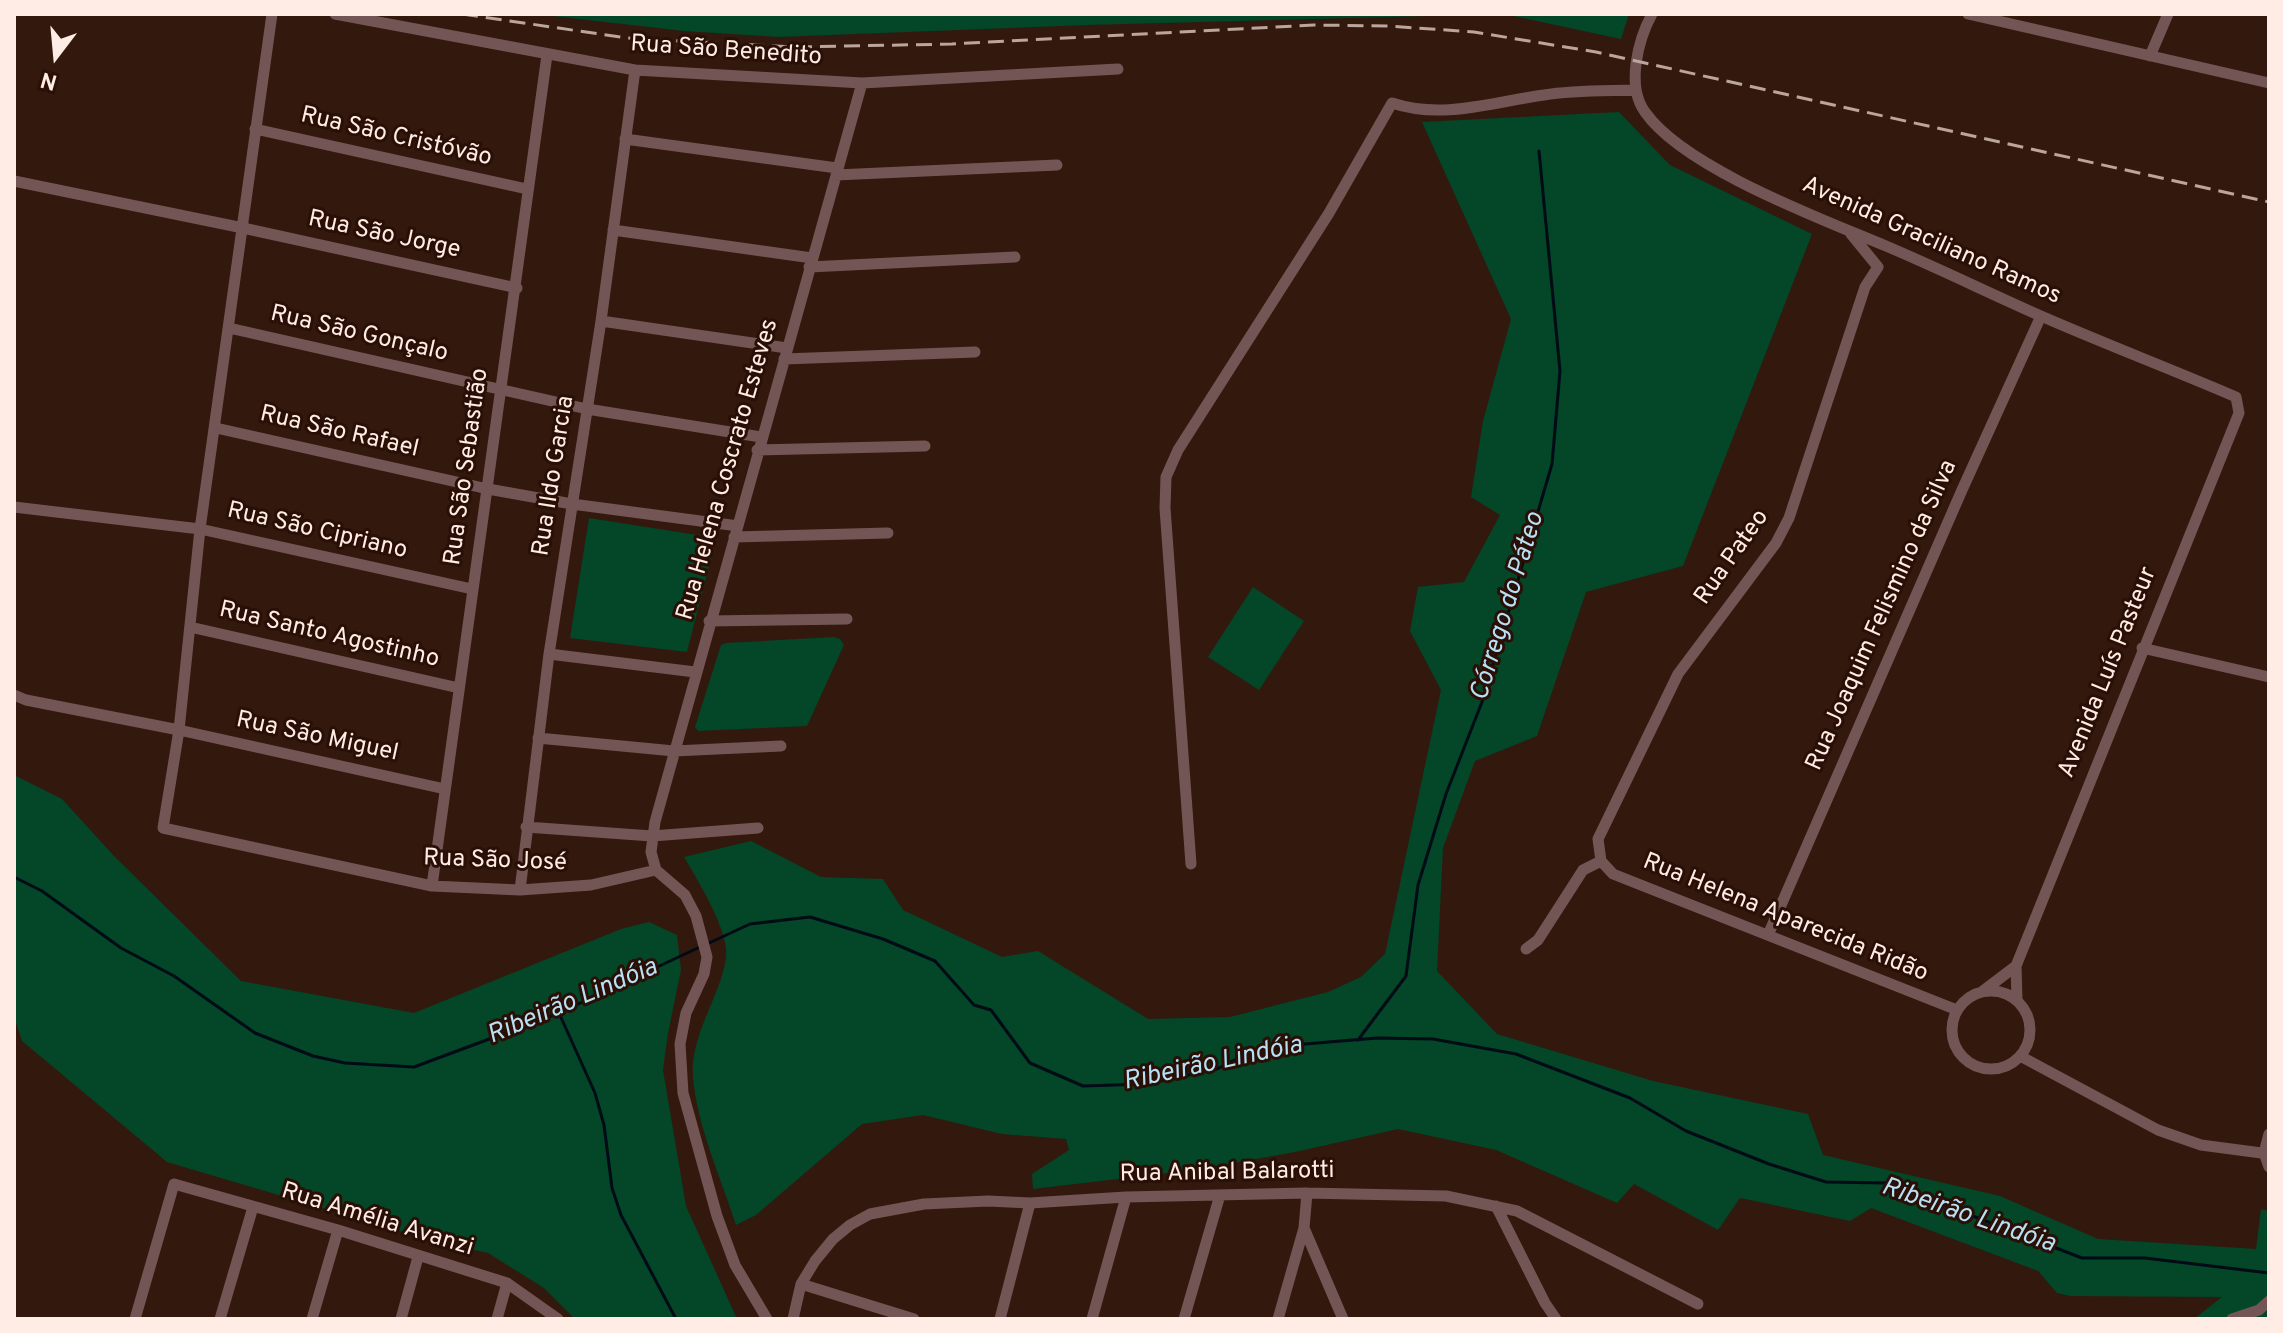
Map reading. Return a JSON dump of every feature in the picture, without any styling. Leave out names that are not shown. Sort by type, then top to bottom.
[{"type":"street","points":[[179,730],[200,529],[272,14]]},
{"type":"street","name":"Rua São Benedito","points":[[335,14],[635,70],[862,83],[1118,69]]},
{"type":"street","points":[[1191,864],[1165,508],[1166,477],[1178,450],[1329,213],[1392,103],[1424,111],[1444,112],[1547,94],[1636,90],[1635,78],[1644,35],[1652,14]]},
{"type":"street","points":[[1968,14],[2269,83]]},
{"type":"street","points":[[2150,56],[2168,14]]},
{"type":"street","name":"Rua São Sebastião","points":[[432,886],[547,55]]},
{"type":"street","name":"Rua Ildo Garcia","points":[[520,890],[549,654],[601,321],[635,70]]},
{"type":"street","name":"Rua Helena Coscrato Esteves","points":[[656,870],[651,852],[652,836],[674,751],[862,83]]},
{"type":"street","name":"Avenida Graciliano Ramos","points":[[1636,90],[1643,110],[1651,120],[1685,148],[1733,178],[2041,316],[2236,397]]},
{"type":"street","name":"Rua São Cristóvão","points":[[255,129],[527,189]]},
{"type":"street","points":[[625,139],[836,171],[1057,165]]},
{"type":"street","name":"Rua São Jorge","points":[[14,181],[517,288]]},
{"type":"street","points":[[613,230],[810,262],[1015,257]]},
{"type":"street","name":"Rua Pateo","points":[[1601,861],[1598,839],[1678,674],[1776,543],[1789,518],[1865,287],[1878,267],[1847,231]]},
{"type":"street","name":"Rua Joaquim Felismino da Silva","points":[[1768,935],[1955,505],[2041,316]]},
{"type":"street","points":[[601,321],[785,354],[975,352]]},
{"type":"street","name":"Rua São Gonçalo","points":[[229,328],[587,409],[761,437]]},
{"type":"street","name":"Avenida Luís Pasteur","points":[[2017,1000],[2016,966],[2239,413],[2236,397]]},
{"type":"street","name":"Rua São Rafael","points":[[216,428],[488,489],[736,532],[888,533]]},
{"type":"street","points":[[757,450],[925,446]]},
{"type":"street","name":"Rua São Cipriano","points":[[14,507],[200,529],[472,589]]},
{"type":"street","points":[[709,621],[847,619]]},
{"type":"street","name":"Rua Santo Agostinho","points":[[190,627],[459,688]]},
{"type":"street","points":[[2142,648],[2269,677]]},
{"type":"street","points":[[549,654],[695,672]]},
{"type":"street","name":"Rua São Miguel","points":[[14,695],[445,789]]},
{"type":"street","name":"Rua São José","points":[[179,730],[163,828],[432,886],[520,890],[591,885],[656,870]]},
{"type":"street","points":[[538,738],[674,751],[781,746]]},
{"type":"street","points":[[526,827],[652,836],[758,828]]},
{"type":"street","points":[[1526,949],[1538,940],[1583,870],[1601,861]]},
{"type":"street","name":"Rua Helena Aparecida Ridão","points":[[1601,861],[1613,874],[1957,1010]]},
{"type":"street","points":[[656,870],[685,895],[701,932],[707,957],[704,974],[686,1013],[680,1044],[683,1093],[721,1229],[735,1265],[767,1319]]},
{"type":"street","points":[[1983,991],[2005,993],[2017,1000],[2026,1011],[2030,1024],[2030,1037],[2020,1056],[2004,1067],[1977,1067],[1966,1060],[1957,1050],[1952,1037],[1952,1023],[1957,1010],[1973,995],[2016,966]]},
{"type":"street","points":[[2020,1056],[2158,1130],[2201,1145],[2266,1153]]},
{"type":"street","points":[[2269,1134],[2266,1153],[2269,1167]]},
{"type":"street","name":"Rua Amélia Avanzi","points":[[135,1319],[174,1184],[338,1230],[507,1283],[558,1319]]},
{"type":"street","points":[[1278,1319],[1304,1228],[1307,1193]]},
{"type":"street","name":"Rua Anibal Balarotti","points":[[793,1319],[806,1273],[833,1239],[870,1214],[924,1204],[1307,1193],[1446,1196],[1496,1206],[1532,1217],[1698,1304]]},
{"type":"street","points":[[1184,1319],[1220,1195]]},
{"type":"street","points":[[1092,1319],[1126,1197]]},
{"type":"street","points":[[1000,1319],[1030,1203]]},
{"type":"street","points":[[1496,1206],[1556,1319]]},
{"type":"street","points":[[220,1319],[253,1207]]},
{"type":"street","points":[[1304,1228],[1343,1319]]},
{"type":"street","points":[[312,1319],[338,1230]]},
{"type":"street","points":[[401,1319],[418,1257]]},
{"type":"street","points":[[497,1319],[507,1283]]},
{"type":"street","points":[[801,1284],[909,1318]]},
{"type":"street","points":[[2232,1319],[2259,1310],[2269,1301]]},
{"type":"green space","points":[[535,14],[1504,14],[779,37],[684,31]]},
{"type":"green space","points":[[1504,14],[1629,14],[1621,39]]},
{"type":"green space","points":[[1619,112],[1670,165],[1812,234],[1683,566],[1586,592],[1537,736],[1475,761],[1443,848],[1437,971],[1497,1034],[1653,1081],[1808,1114],[1823,1155],[2000,1196],[2098,1239],[2256,1249],[2261,1209],[2269,1211],[2269,1319],[2194,1319],[2222,1297],[2070,1296],[2057,1293],[2038,1271],[1871,1208],[1850,1221],[1740,1198],[1718,1230],[1634,1184],[1617,1203],[1496,1150],[1398,1129],[1194,1170],[1033,1189],[1032,1174],[1069,1150],[1066,1139],[1002,1134],[923,1115],[862,1124],[756,1215],[736,1225],[704,1133],[693,1077],[696,1046],[723,973],[726,947],[711,906],[684,857],[751,841],[821,877],[883,879],[903,910],[1002,957],[1038,951],[1148,1019],[1230,1017],[1328,992],[1361,977],[1385,954],[1441,690],[1410,631],[1418,587],[1464,582],[1500,515],[1471,497],[1483,421],[1511,319],[1422,122]]},
{"type":"green space","points":[[589,518],[716,538],[687,652],[570,638]]},
{"type":"green space","points":[[1253,587],[1304,621],[1259,690],[1208,657]]},
{"type":"green space","points":[[834,637],[844,645],[807,726],[698,731],[695,727],[721,645]]},
{"type":"green space","points":[[14,775],[62,799],[114,856],[241,981],[414,1013],[621,929],[649,922],[677,935],[681,970],[663,1070],[686,1206],[737,1319],[575,1319],[544,1288],[488,1253],[437,1242],[167,1162],[22,1041],[14,1017]]},
{"type":"waterway","name":"Córrego do Páteo","points":[[1358,1040],[1406,976],[1418,885],[1446,794],[1482,702],[1552,464],[1560,371],[1539,151]]},
{"type":"waterway","name":"Ribeirão Lindóia","points":[[14,877],[42,891],[121,948],[174,976],[255,1033],[313,1056],[345,1063],[414,1067],[559,1013],[700,947]]},
{"type":"waterway","name":"Ribeirão Lindóia","points":[[707,944],[750,924],[810,917],[883,939],[935,961],[974,1005],[991,1010],[1030,1063],[1083,1086],[1146,1084],[1217,1069],[1246,1054],[1305,1044],[1377,1038],[1433,1039],[1516,1054],[1630,1098],[1686,1131],[1769,1164],[1826,1182],[1887,1183],[2082,1258],[2145,1258],[2269,1273]]},
{"type":"waterway","points":[[559,1013],[595,1093],[604,1125],[612,1188],[621,1215],[676,1319]]},
{"type":"railway","points":[[462,14],[627,38],[794,47],[952,44],[1314,25],[1474,32],[1596,52],[2269,202]]}]
